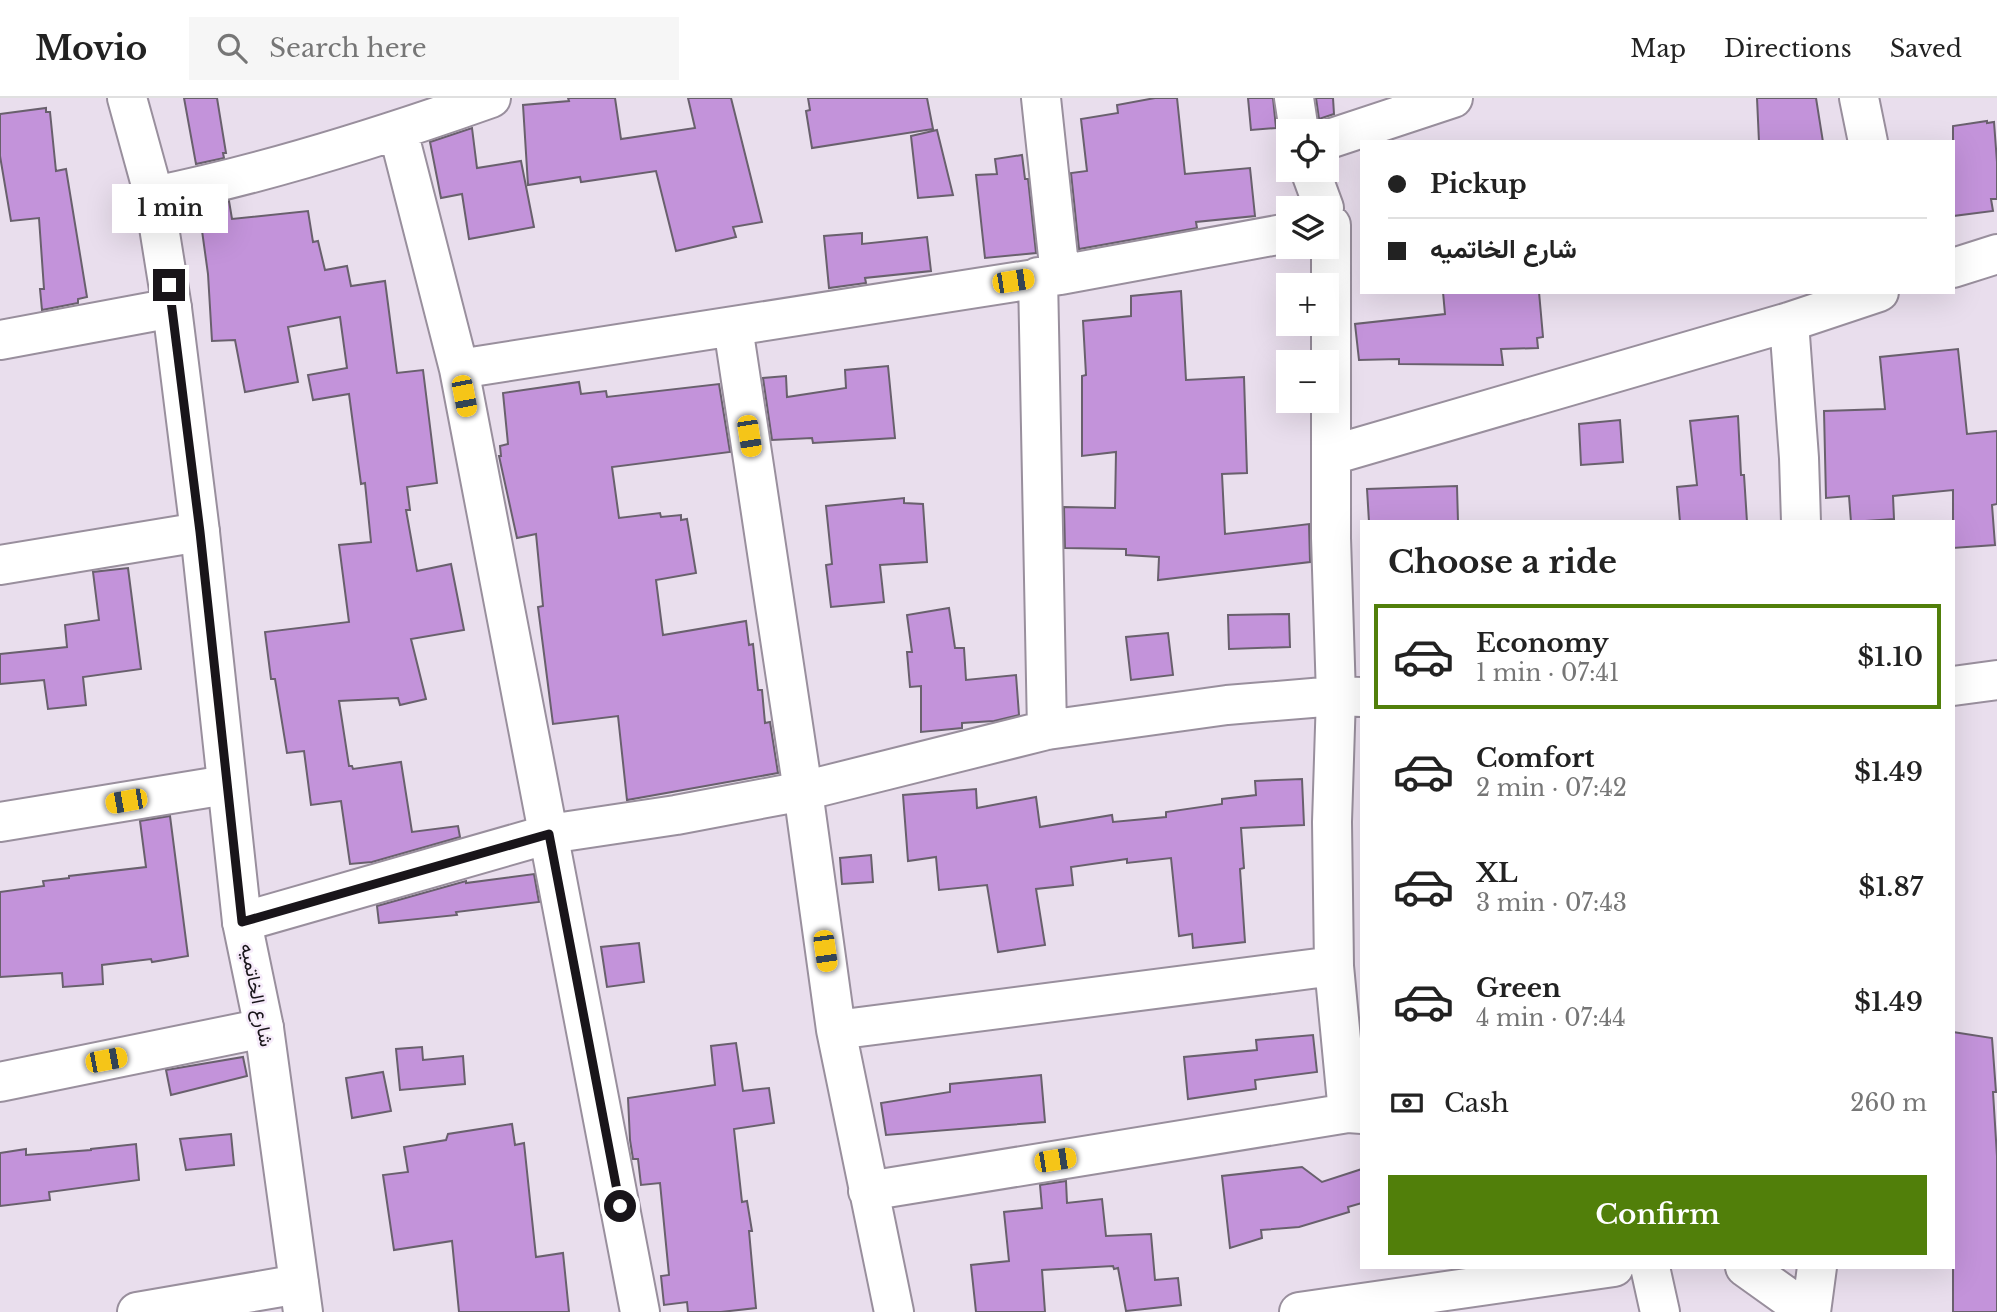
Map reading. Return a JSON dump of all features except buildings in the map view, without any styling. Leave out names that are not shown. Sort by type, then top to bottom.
[{"type":"street","name":"شارع الخاتميه","points":[[127,98],[154,196],[172,308],[200,532],[242,922],[264,1028],[301,1298]]},
{"type":"street","points":[[154,196],[195,188],[398,131],[491,98]]},
{"type":"street","points":[[1041,98],[1049,276],[1046,730]]},
{"type":"street","points":[[1294,98],[1297,119]]},
{"type":"street","points":[[1339,136],[1453,98]]},
{"type":"street","points":[[1859,98],[1868,140]]},
{"type":"street","points":[[398,131],[459,369],[640,1312]]},
{"type":"street","points":[[459,369],[1049,276],[1276,235]]},
{"type":"street","points":[[1955,267],[1997,254]]},
{"type":"street","points":[[868,1191],[1355,1113],[1334,966],[1332,822],[1349,696],[1331,538],[1328,259]]},
{"type":"street","points":[[1332,455],[1789,322],[1874,294]]},
{"type":"street","points":[[0,340],[172,308]]},
{"type":"street","points":[[1789,322],[1801,520]]},
{"type":"street","points":[[733,327],[836,1030],[894,1312]]},
{"type":"street","points":[[0,565],[200,532]]},
{"type":"street","points":[[1955,686],[1997,680]]},
{"type":"street","points":[[242,922],[549,834],[676,816],[803,791],[1046,730],[1227,705],[1349,696]]},
{"type":"street","points":[[0,822],[226,785]]},
{"type":"street","points":[[836,1030],[1334,966]]},
{"type":"street","points":[[0,1082],[264,1028]]},
{"type":"street","points":[[1299,1312],[1403,1305],[1603,1269]]},
{"type":"street","points":[[1650,1269],[1660,1312]]},
{"type":"street","points":[[1748,1269],[1810,1312],[1817,1269]]},
{"type":"street","points":[[136,1312],[301,1298]]},
{"type":"route","points":[[169,285],[200,532],[242,922],[549,834],[620,1206]]}]
